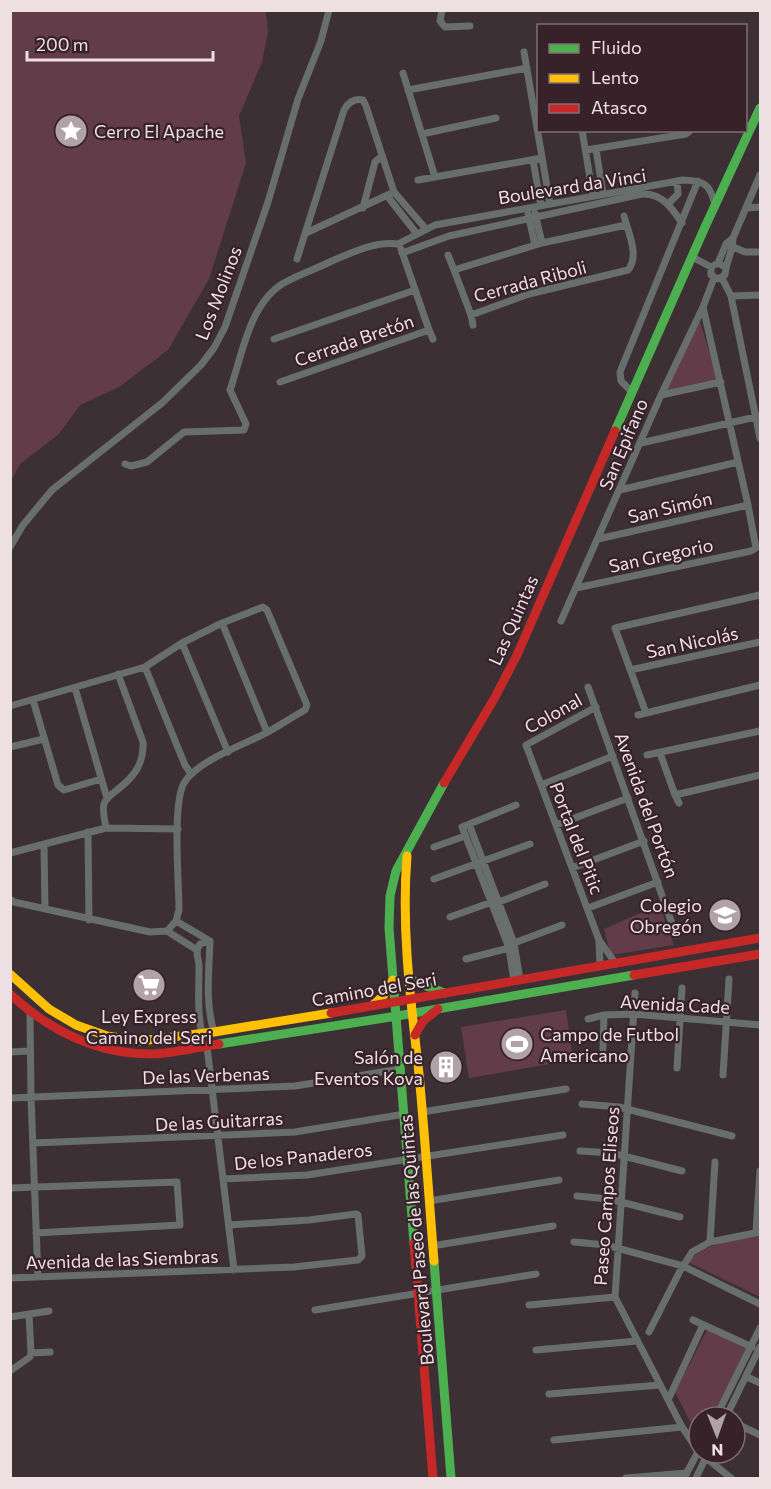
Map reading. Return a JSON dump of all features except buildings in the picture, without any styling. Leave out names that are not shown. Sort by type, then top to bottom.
[{"type":"main road","name":"Las Quintas","points":[[396,1002],[389,920],[390,897],[396,871],[442,784],[507,675],[760,108]]},
{"type":"main road","name":"Las Quintas","points":[[407,852],[404,891],[411,1000]]},
{"type":"main road","name":"Camino del Seri","points":[[10,974],[49,1009],[76,1025],[107,1036],[140,1041],[202,1034],[411,1000],[760,938]]},
{"type":"main road","name":"Camino del Seri","points":[[10,994],[14,1002],[67,1036],[113,1051],[152,1054],[397,1016],[760,954]]},
{"type":"main road","points":[[409,979],[444,994]]},
{"type":"main road","points":[[371,1006],[383,996],[393,980]]},
{"type":"main road","name":"Boulevard Paseo de las Quintas","points":[[411,1000],[416,1035],[451,1479]]},
{"type":"main road","name":"Boulevard Paseo de las Quintas","points":[[396,1002],[430,1456],[434,1479]]},
{"type":"main road","points":[[416,1035],[423,1021],[439,1008]]},
{"type":"street","name":"Los Molinos","points":[[10,547],[22,525],[52,490],[155,408],[201,365],[214,348],[225,327],[268,202],[298,99],[321,41],[329,10]]},
{"type":"street","points":[[442,10],[440,21],[445,27],[470,26]]},
{"type":"street","points":[[524,52],[537,128]]},
{"type":"street","points":[[408,90],[527,68]]},
{"type":"street","points":[[403,73],[435,177]]},
{"type":"street","points":[[297,259],[344,110],[351,101],[363,100],[366,106],[382,156],[391,195],[417,234]]},
{"type":"street","points":[[422,134],[496,118]]},
{"type":"street","points":[[538,132],[550,204]]},
{"type":"street","points":[[582,132],[593,196]]},
{"type":"street","points":[[586,150],[688,132]]},
{"type":"street","points":[[596,149],[603,194]]},
{"type":"street","points":[[363,208],[375,162],[382,156]]},
{"type":"street","points":[[418,180],[542,158]]},
{"type":"street","points":[[533,160],[534,207],[532,217],[538,244]]},
{"type":"street","points":[[760,175],[730,246],[745,252],[760,252]]},
{"type":"street","points":[[668,204],[678,194],[677,182]]},
{"type":"street","points":[[632,392],[621,381],[620,372],[646,305],[700,182]]},
{"type":"street","points":[[656,185],[700,182],[709,187],[715,206]]},
{"type":"street","name":"Boulevard da Vinci","points":[[398,244],[428,228],[656,185],[655,195],[642,194],[532,217],[436,240],[402,253]]},
{"type":"street","points":[[306,233],[391,195]]},
{"type":"street","points":[[391,195],[428,228],[436,240]]},
{"type":"street","points":[[655,195],[668,204],[682,223]]},
{"type":"street","points":[[747,208],[760,207]]},
{"type":"street","name":"Cerrada Riboli","points":[[624,216],[634,259],[628,270],[529,294],[471,315],[454,270],[538,244],[626,225]]},
{"type":"street","points":[[125,464],[131,466],[147,462],[184,432],[244,430],[246,424],[230,390],[239,367],[248,330],[268,297],[284,283],[359,249],[391,243],[398,244]]},
{"type":"street","name":"Cerrada Bretón","points":[[280,382],[429,330],[398,244]]},
{"type":"street","name":"San Epifano","points":[[561,621],[661,395],[718,278],[725,275],[718,266],[730,246]]},
{"type":"street","points":[[448,255],[454,270]]},
{"type":"street","points":[[692,257],[718,266]]},
{"type":"street","points":[[718,266],[710,271],[731,296],[758,416],[760,438]]},
{"type":"street","points":[[274,339],[415,290]]},
{"type":"street","points":[[731,296],[760,297]]},
{"type":"street","points":[[703,307],[748,505]]},
{"type":"street","points":[[471,315],[473,325]]},
{"type":"street","points":[[429,330],[433,339]]},
{"type":"street","points":[[661,395],[721,382]]},
{"type":"street","points":[[641,443],[758,416]]},
{"type":"street","points":[[620,490],[738,462]]},
{"type":"street","name":"San Simón","points":[[598,539],[748,505]]},
{"type":"street","name":"San Gregorio","points":[[576,588],[752,551],[757,546],[748,505]]},
{"type":"street","points":[[760,595],[615,627],[642,714],[760,686]]},
{"type":"street","points":[[10,706],[145,667],[182,643],[222,623],[261,607],[266,608],[307,704],[305,710],[201,766],[184,783],[180,794],[178,829],[179,910],[176,921],[168,931]]},
{"type":"street","points":[[222,623],[267,732]]},
{"type":"street","name":"San Nicolás","points":[[630,670],[760,642]]},
{"type":"street","points":[[182,643],[228,752]]},
{"type":"street","points":[[145,667],[180,755],[191,774]]},
{"type":"street","points":[[106,828],[103,806],[107,798],[137,771],[143,752],[143,742],[118,674]]},
{"type":"street","name":"Avenida del Portón","points":[[588,687],[676,935]]},
{"type":"street","points":[[75,688],[107,798]]},
{"type":"street","points":[[33,700],[58,786],[64,790],[101,779]]},
{"type":"street","name":"Colonal","points":[[526,746],[527,743],[596,707]]},
{"type":"street","points":[[647,755],[760,731]]},
{"type":"street","points":[[10,747],[44,739]]},
{"type":"street","name":"Portal del Pitic","points":[[526,746],[599,940],[616,964]]},
{"type":"street","points":[[660,753],[679,803]]},
{"type":"street","points":[[541,785],[613,756]]},
{"type":"street","points":[[675,795],[760,775]]},
{"type":"street","points":[[556,825],[628,798]]},
{"type":"street","points":[[465,826],[516,805]]},
{"type":"street","points":[[465,826],[465,836],[480,863]]},
{"type":"street","points":[[465,826],[512,945],[517,980]]},
{"type":"street","points":[[10,853],[106,828],[178,829]]},
{"type":"street","points":[[88,832],[89,920]]},
{"type":"street","points":[[434,847],[465,836]]},
{"type":"street","points":[[572,867],[644,841]]},
{"type":"street","points":[[44,844],[45,909]]},
{"type":"street","points":[[435,879],[530,844]]},
{"type":"street","points":[[588,908],[658,882]]},
{"type":"street","points":[[450,917],[545,884]]},
{"type":"street","points":[[10,899],[14,902],[89,920],[155,933],[168,931],[197,950]]},
{"type":"street","points":[[176,921],[210,941]]},
{"type":"street","points":[[466,959],[512,945],[562,925]]},
{"type":"street","name":"Portal del Pitic","points":[[599,940],[600,966]]},
{"type":"street","points":[[202,1034],[198,1011],[197,950],[202,942],[210,941]]},
{"type":"street","points":[[210,941],[208,994],[214,1032]]},
{"type":"street","points":[[199,963],[209,963]]},
{"type":"street","points":[[723,1076],[729,979]]},
{"type":"street","points":[[677,1068],[682,988]]},
{"type":"street","name":"Paseo Campos Eliseos","points":[[635,993],[615,1297],[687,1434]]},
{"type":"street","points":[[198,994],[208,994]]},
{"type":"street","points":[[30,1013],[38,1277]]},
{"type":"street","name":"Avenida Cade","points":[[588,1019],[604,1015],[634,1014],[760,1025]]},
{"type":"street","points":[[603,1049],[604,1015]]},
{"type":"street","points":[[207,1047],[234,1270]]},
{"type":"street","points":[[10,1052],[30,1051]]},
{"type":"street","name":"De las Verbenas","points":[[10,1098],[295,1086],[401,1069]]},
{"type":"street","points":[[422,1112],[566,1089]]},
{"type":"street","points":[[582,1104],[627,1110],[732,1136]]},
{"type":"street","name":"De las Guitarras","points":[[33,1143],[320,1130],[405,1114]]},
{"type":"street","name":"De los Panaderos","points":[[223,1179],[306,1175],[563,1135]]},
{"type":"street","points":[[580,1150],[607,1152],[682,1171]]},
{"type":"street","points":[[710,1242],[715,1162]]},
{"type":"street","points":[[649,1332],[692,1252],[710,1242],[758,1232],[760,1172]]},
{"type":"street","points":[[429,1201],[559,1180]]},
{"type":"street","points":[[10,1188],[175,1181],[177,1183],[182,1223],[180,1225],[36,1233]]},
{"type":"street","points":[[577,1196],[609,1199],[680,1216]]},
{"type":"street","name":"Avenida de las Siembras","points":[[10,1278],[294,1267],[360,1259],[362,1256],[358,1215],[293,1222],[229,1225]]},
{"type":"street","points":[[432,1246],[553,1226]]},
{"type":"street","points":[[574,1242],[606,1245],[683,1266],[760,1304]]},
{"type":"street","points":[[315,1310],[536,1274]]},
{"type":"street","points":[[529,1305],[615,1297]]},
{"type":"street","points":[[10,1317],[49,1311]]},
{"type":"street","points":[[10,1371],[30,1358],[29,1314]]},
{"type":"street","points":[[693,1320],[752,1347]]},
{"type":"street","points":[[668,1400],[703,1325]]},
{"type":"street","points":[[722,1405],[760,1328]]},
{"type":"street","points":[[536,1350],[638,1341]]},
{"type":"street","points":[[732,1405],[760,1347]]},
{"type":"street","points":[[31,1353],[50,1353]]},
{"type":"street","points":[[747,1377],[760,1383]]},
{"type":"street","points":[[549,1394],[660,1384]]},
{"type":"street","points":[[554,1440],[682,1427]]},
{"type":"street","name":"Paseo Campos Eliseos","points":[[715,1465],[730,1479]]},
{"type":"street","points":[[626,1479],[686,1476]]},
{"type":"shaded area","points":[[11,10],[266,11],[268,32],[262,62],[239,116],[246,163],[209,279],[168,350],[119,387],[80,405],[59,434],[20,464],[11,481]]},
{"type":"shaded area","points":[[699,318],[718,380],[664,391]]},
{"type":"shaded area","points":[[659,905],[674,945],[611,955],[604,929]]},
{"type":"shaded area","name":"Campo de Futbol Americano","points":[[566,1010],[573,1060],[469,1078],[461,1027]]},
{"type":"shaded area","points":[[760,1236],[760,1297],[690,1263],[689,1259],[714,1245]]},
{"type":"shaded area","points":[[710,1328],[748,1346],[719,1405],[687,1405],[687,1415],[675,1392]]},
{"type":"traffic: fast","points":[[615,431],[760,108]]},
{"type":"traffic: fast","points":[[414,1243],[389,928],[390,896],[396,871],[444,783]]},
{"type":"traffic: fast","points":[[219,1044],[634,975]]},
{"type":"traffic: fast","points":[[409,979],[444,993]]},
{"type":"traffic: fast","points":[[434,1261],[451,1478]]},
{"type":"traffic: slow","points":[[407,856],[405,911],[408,965],[434,1261]]},
{"type":"traffic: slow","points":[[10,974],[49,1009],[76,1025],[107,1036],[140,1041],[214,1032],[331,1013]]},
{"type":"traffic: slow","points":[[373,1005],[383,996],[393,980]]},
{"type":"traffic: jam","points":[[444,783],[494,699],[517,655],[615,431]]},
{"type":"traffic: jam","points":[[331,1013],[760,938]]},
{"type":"traffic: jam","points":[[634,975],[760,954]]},
{"type":"traffic: jam","points":[[10,994],[57,1029],[74,1038],[111,1050],[159,1054],[219,1044]]},
{"type":"traffic: jam","points":[[415,1035],[423,1021],[438,1009]]},
{"type":"traffic: jam","points":[[414,1243],[433,1478]]},
{"type":"place","name":"Cerro El Apache","points":[[71,131]]},
{"type":"place","name":"Colegio Obregón","points":[[725,915]]},
{"type":"place","name":"Ley Express Camino del Seri","points":[[149,985]]},
{"type":"place","name":"Campo de Futbol Americano","points":[[517,1044]]},
{"type":"place","name":"Salón de Eventos Kova","points":[[446,1067]]}]
